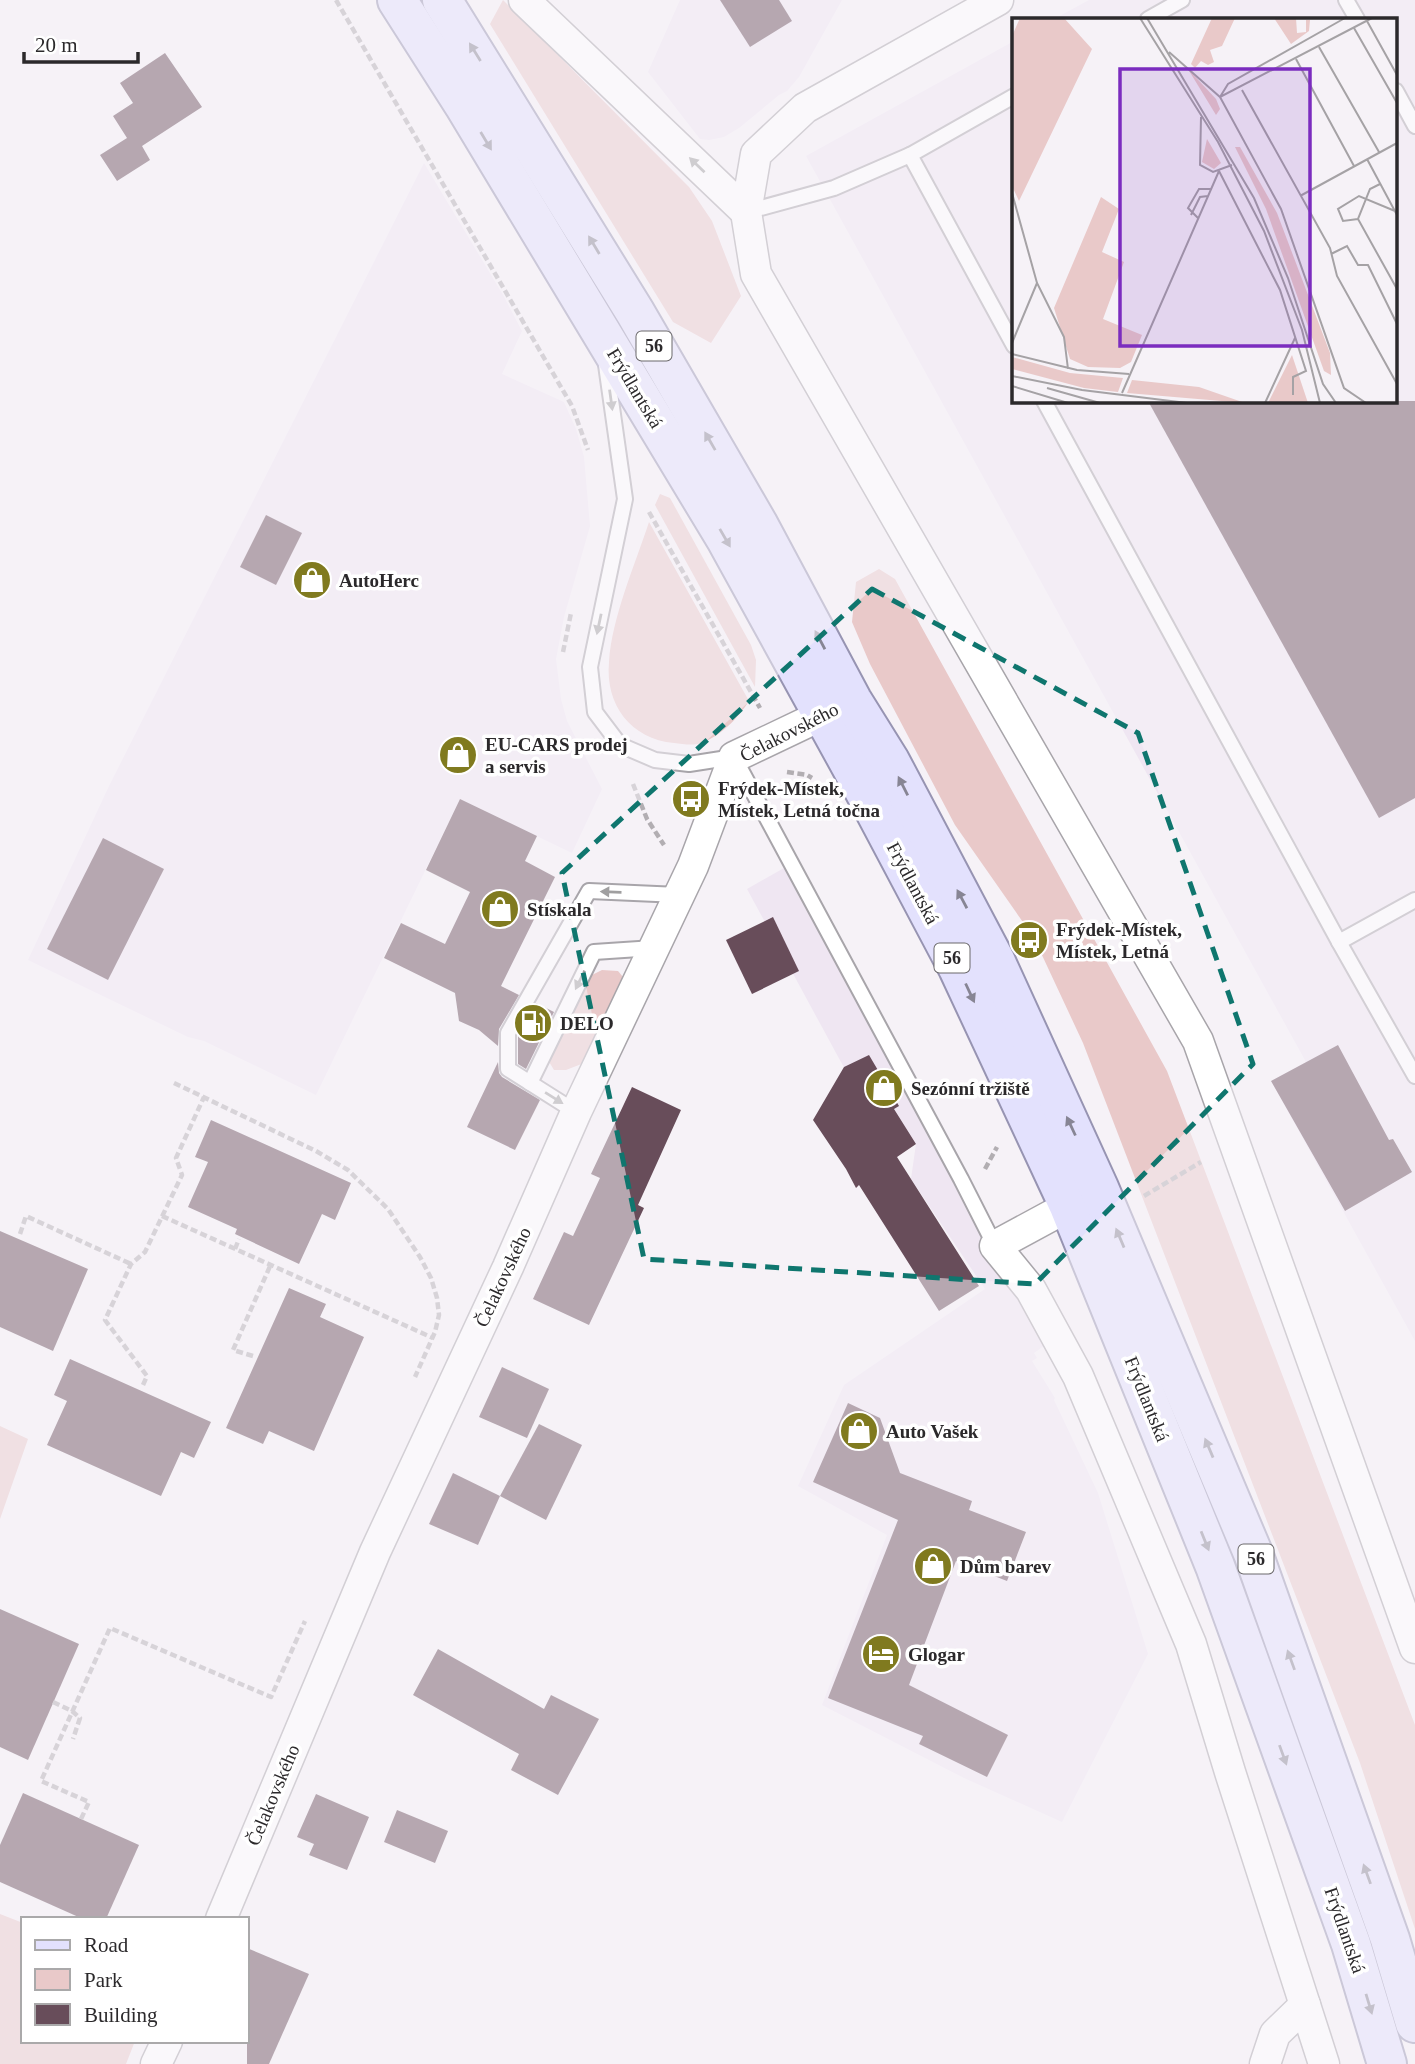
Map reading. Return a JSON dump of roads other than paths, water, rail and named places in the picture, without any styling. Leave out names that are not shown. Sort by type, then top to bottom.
[{"type":"main road","name":"Frýdlantská","points":[[397,0],[464,105],[727,541],[838,708],[890,761],[995,960],[1099,1188],[1253,1553],[1390,1939],[1415,2023]]},
{"type":"main road","name":"Frýdlantská","points":[[442,0],[635,312],[758,524],[838,708],[1069,1206],[1215,1566],[1351,1944],[1387,2064]]},
{"type":"street","points":[[524,0],[746,212]]},
{"type":"street","points":[[998,0],[805,108],[756,154],[746,212],[756,274],[1198,1041],[1415,1648]]},
{"type":"street","name":"Čelakovského","points":[[222,1917],[375,1552],[513,1256],[576,1112],[693,866],[734,757],[838,708]]},
{"type":"street","points":[[1069,1206],[995,1246],[1031,1290],[1078,1376],[1191,1644],[1324,2064]]},
{"type":"street","points":[[1265,2064],[1275,2034],[1305,2005]]},
{"type":"street","points":[[156,2064],[166,2043]]},
{"type":"lane","points":[[1150,18],[1182,0]]},
{"type":"lane","points":[[1346,0],[1356,18]]},
{"type":"lane","points":[[1398,95],[1415,126]]},
{"type":"lane","points":[[746,212],[834,188],[910,155],[1012,97]]},
{"type":"lane","points":[[910,155],[1012,342]]},
{"type":"lane","points":[[601,332],[625,499],[590,667],[594,712],[620,745],[655,760],[689,764],[734,757],[995,1246]]},
{"type":"lane","points":[[1045,402],[1415,1076]]},
{"type":"lane","points":[[576,1112],[508,1069],[508,1033],[589,891],[679,895]]},
{"type":"lane","points":[[1339,942],[1415,900]]},
{"type":"lane","points":[[530,1083],[594,952],[655,947]]},
{"type":"place","name":"AutoHerc","points":[[312,580]]},
{"type":"place","name":"EU-CARS prodej a servis","points":[[458,755]]},
{"type":"place","name":"Frýdek-Místek, Místek, Letná točna","points":[[691,799]]},
{"type":"place","name":"Stískala","points":[[500,909]]},
{"type":"place","name":"Frýdek-Místek, Místek, Letná","points":[[1029,940]]},
{"type":"place","name":"DELO","points":[[533,1023]]},
{"type":"place","name":"Sezónní tržiště","points":[[884,1088]]},
{"type":"place","name":"Auto Vašek","points":[[859,1431]]},
{"type":"place","name":"Dům barev","points":[[933,1566]]},
{"type":"place","name":"Glogar","points":[[881,1654]]}]
